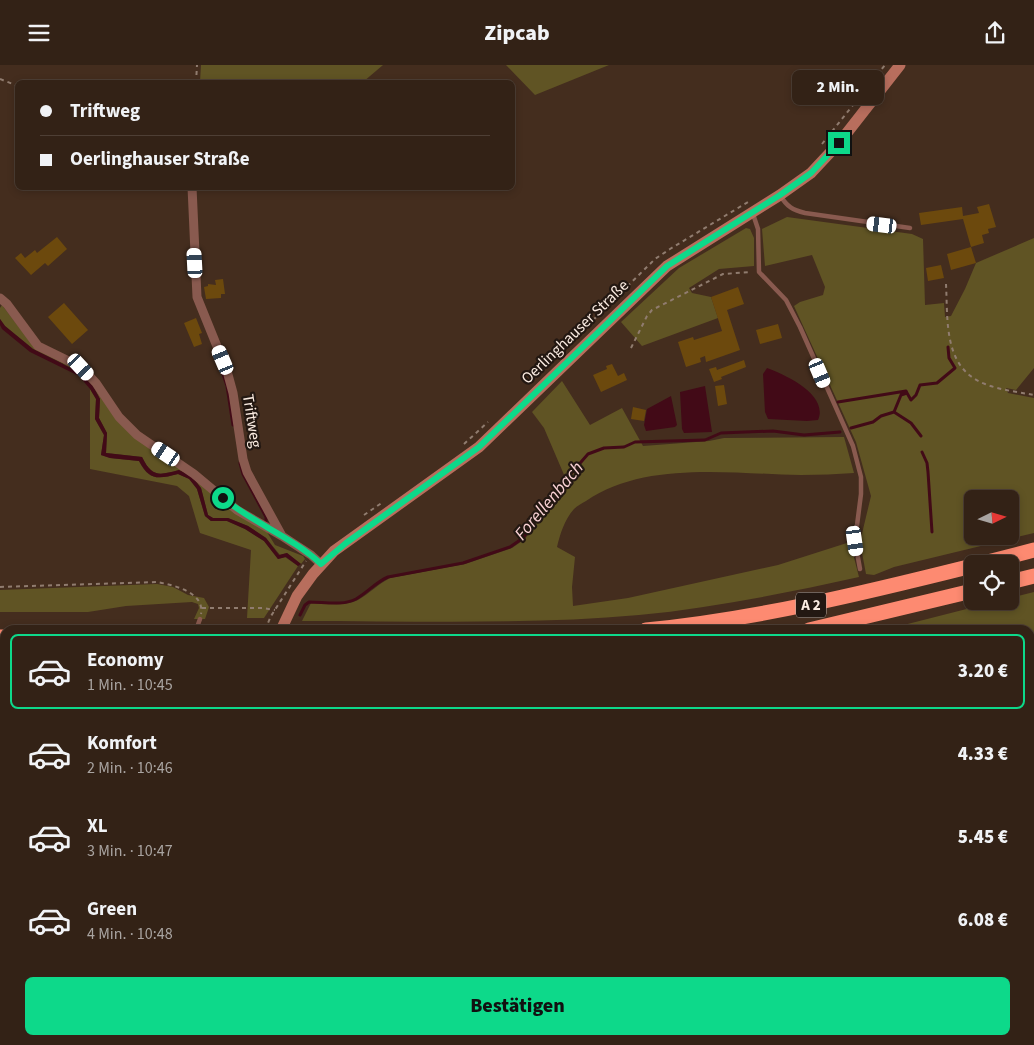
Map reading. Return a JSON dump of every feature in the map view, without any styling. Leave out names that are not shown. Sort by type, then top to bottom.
[{"type":"highway","points":[[1015,555],[1034,550]]},
{"type":"highway","name":"A 2","points":[[686,625],[751,617],[794,609],[964,568]]},
{"type":"highway","points":[[1019,580],[1034,576]]},
{"type":"highway","name":"A 2","points":[[830,625],[964,593]]},
{"type":"main road","name":"Oerlinghauser Straße","points":[[284,625],[298,596],[321,564],[357,535],[479,447],[667,266],[780,195],[811,173],[824,160],[900,65]]},
{"type":"street","name":"Triftweg","points":[[192,190],[197,297],[227,371],[233,393],[243,459],[247,472],[282,536]]},
{"type":"street","name":"Triftweg","points":[[0,298],[7,304],[38,345],[81,367],[96,383],[119,417],[137,435],[194,474],[237,510],[312,555],[321,564]]},
{"type":"lane","points":[[780,195],[786,205],[793,210],[910,228]]},
{"type":"lane","points":[[752,213],[758,229],[759,272],[786,300],[853,446],[862,493],[855,541],[860,569]]},
{"type":"lane","points":[[198,625],[200,619]]},
{"type":"path","points":[[196,80],[197,65]]},
{"type":"path","points":[[0,79],[15,85]]},
{"type":"path","points":[[631,348],[652,310],[723,274],[759,272]]},
{"type":"path","points":[[946,284],[948,329],[953,357],[966,373],[984,384],[1034,395]]},
{"type":"path","points":[[0,587],[157,582],[174,585],[187,591],[200,602],[202,608],[200,619]]},
{"type":"path","points":[[202,608],[262,607],[275,609]]},
{"type":"shaded area","points":[[201,65],[383,65],[365,80],[200,80]]},
{"type":"shaded area","points":[[506,65],[609,65],[535,95]]},
{"type":"shaded area","points":[[787,217],[912,234],[923,239],[925,305],[944,303],[945,317],[951,316],[976,263],[1034,238],[1034,368],[1016,390],[1006,388],[1008,393],[1034,398],[1034,533],[1019,537],[1019,490],[964,490],[964,545],[985,545],[894,567],[874,575],[866,574],[860,542],[871,496],[856,442],[794,306],[800,302],[823,295],[825,287],[812,255],[765,266],[762,229]]},
{"type":"shaded area","points":[[746,228],[750,229],[754,238],[754,266],[719,269],[689,288],[692,293],[711,297],[718,318],[642,346],[621,322],[679,268]]},
{"type":"shaded area","points":[[2,305],[21,330],[85,375],[93,386],[62,363],[33,349],[5,326],[0,319],[0,308]]},
{"type":"shaded area","points":[[0,319],[5,326],[33,349],[81,373],[93,386],[100,399],[99,418],[107,433],[106,453],[142,457],[153,472],[162,474],[179,470],[192,476],[201,488],[208,515],[213,518],[228,518],[248,526],[266,538],[279,555],[287,553],[301,564],[298,566],[286,557],[278,559],[264,541],[245,529],[227,521],[211,521],[205,516],[197,489],[189,479],[178,474],[155,477],[143,468],[139,461],[110,458],[101,455],[104,435],[95,419],[96,399],[90,389],[79,376],[30,352],[2,329]]},
{"type":"shaded area","points":[[767,368],[794,381],[812,394],[820,411],[818,420],[768,419],[765,412],[763,374]]},
{"type":"shaded area","points":[[562,381],[590,425],[622,408],[643,446],[709,441],[724,438],[844,437],[854,473],[801,475],[690,472],[662,474],[635,479],[609,488],[574,509],[565,523],[557,547],[575,557],[572,587],[573,606],[628,598],[778,565],[850,542],[859,577],[749,599],[639,615],[513,621],[302,621],[311,603],[341,604],[353,602],[390,578],[465,564],[512,548],[525,539],[552,501],[568,484],[544,428],[532,412]]},
{"type":"shaded area","points":[[705,386],[712,432],[684,433],[682,429],[680,392]]},
{"type":"shaded area","points":[[93,387],[115,417],[267,532],[275,545],[303,556],[305,559],[301,564],[287,553],[280,555],[266,538],[248,526],[228,518],[213,518],[208,515],[201,488],[179,470],[162,474],[157,473],[149,469],[142,457],[106,453],[107,433],[99,418],[100,399]]},
{"type":"shaded area","points":[[90,389],[96,399],[95,419],[104,435],[101,455],[110,458],[139,461],[146,472],[155,477],[178,474],[190,479],[197,489],[205,516],[211,521],[227,521],[245,529],[264,541],[278,559],[285,557],[298,566],[264,618],[247,618],[251,550],[200,533],[189,496],[177,486],[90,469]]},
{"type":"shaded area","points":[[671,396],[677,425],[675,427],[646,431],[644,425],[647,409]]},
{"type":"shaded area","points":[[157,584],[173,587],[188,595],[204,598],[209,607],[205,619],[194,619],[199,608],[198,604],[192,602],[126,606],[88,612],[0,612],[0,590]]},
{"type":"shaded area","points":[[1034,592],[1034,625],[904,625],[964,610],[1019,610],[1019,596]]},
{"type":"building","points":[[989,204],[996,227],[988,229],[989,233],[982,235],[984,243],[971,247],[963,219],[921,225],[919,213],[962,207],[963,216],[979,213],[977,207]]},
{"type":"building","points":[[57,237],[67,249],[48,266],[45,263],[31,275],[15,258],[21,253],[25,258],[35,250],[37,253]]},
{"type":"building","points":[[971,247],[976,263],[951,270],[947,254]]},
{"type":"building","points":[[941,265],[944,278],[928,281],[926,268]]},
{"type":"building","points":[[223,279],[225,294],[221,294],[221,298],[206,299],[204,287],[208,286],[208,284],[216,285],[215,280]]},
{"type":"building","points":[[738,287],[744,304],[727,310],[740,350],[706,362],[705,356],[700,358],[701,362],[686,367],[678,342],[693,337],[694,340],[722,331],[711,297]]},
{"type":"building","points":[[64,303],[88,330],[72,344],[48,317]]},
{"type":"building","points":[[196,318],[202,333],[199,334],[202,344],[194,347],[184,323]]},
{"type":"building","points":[[778,324],[782,338],[760,344],[756,330]]},
{"type":"building","points":[[744,360],[746,367],[721,377],[722,379],[714,382],[709,369],[716,367],[717,370]]},
{"type":"building","points":[[612,364],[618,376],[624,373],[627,380],[601,392],[593,375],[607,369],[606,366]]},
{"type":"building","points":[[724,385],[727,404],[718,406],[715,386]]},
{"type":"building","points":[[633,407],[646,410],[644,421],[631,419]]},
{"type":"waterway","name":"Forellenbach","points":[[851,428],[873,422],[881,416],[894,412],[901,395],[907,393],[911,400],[916,395],[920,385],[937,383],[955,368],[949,358],[948,347]]},
{"type":"waterway","points":[[219,362],[227,386],[233,425]]},
{"type":"waterway","points":[[838,402],[906,391],[907,393]]},
{"type":"waterway","points":[[894,412],[911,423],[921,436]]},
{"type":"waterway","name":"Forellenbach","points":[[300,615],[305,605],[309,602],[339,603],[351,601],[388,577],[463,563],[510,547],[523,538],[550,499],[567,483],[568,477],[588,454],[604,448],[624,447],[635,442],[705,440],[721,433],[773,431],[804,435],[840,432]]},
{"type":"waterway","points":[[922,452],[927,463],[932,532]]},
{"type":"waterway","points":[[240,463],[243,474],[266,517],[266,522]]},
{"type":"route","points":[[223,498],[237,510],[312,555],[321,564],[334,551],[479,447],[667,266],[780,195],[811,173],[839,143]]}]
